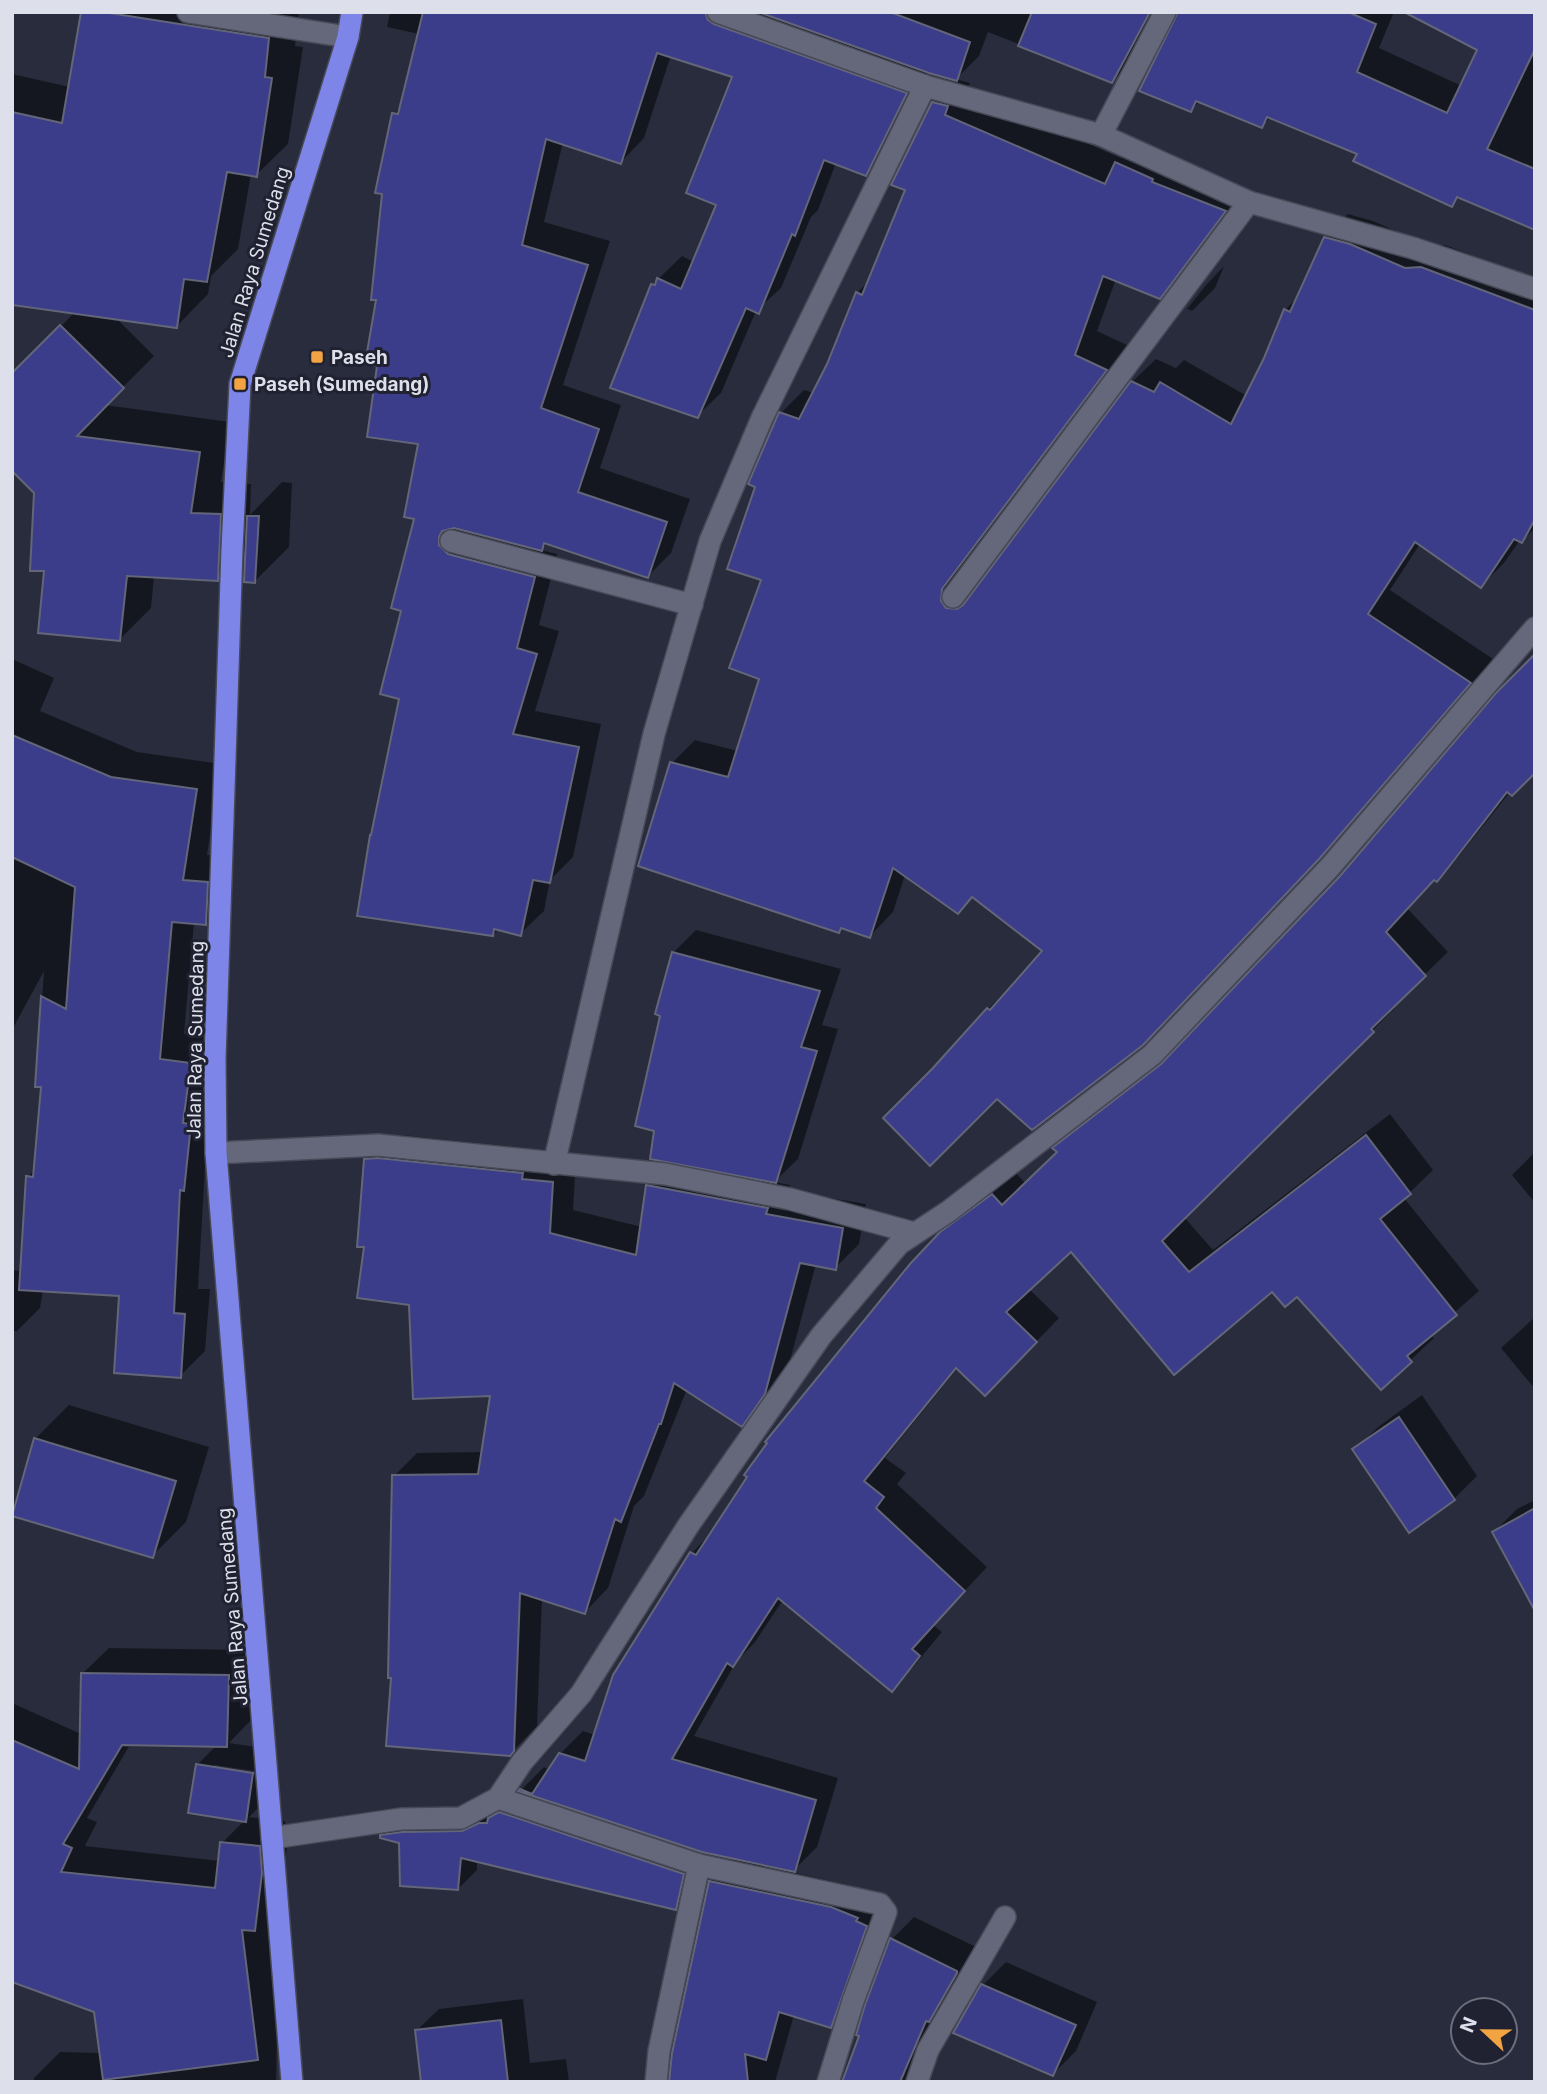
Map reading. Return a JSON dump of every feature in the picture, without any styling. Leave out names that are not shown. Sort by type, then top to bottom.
[{"type":"highway","name":"Jalan Raya Sumedang","points":[[292,2082],[216,1153],[215,1059],[240,384],[348,37],[352,12]]},
{"type":"street","points":[[188,12],[348,37]]},
{"type":"street","points":[[718,12],[925,86],[1101,135],[1250,202],[1413,248],[1535,289]]},
{"type":"street","points":[[1101,135],[1165,12]]},
{"type":"street","points":[[554,1164],[654,734],[710,541],[762,418],[925,86]]},
{"type":"street","points":[[953,597],[1250,202]]},
{"type":"street","points":[[451,541],[692,605]]},
{"type":"street","points":[[272,1838],[401,1819],[461,1818],[498,1798],[522,1762],[581,1694],[688,1526],[821,1336],[899,1244],[949,1211],[1152,1055],[1330,867],[1535,628]]},
{"type":"street","points":[[216,1153],[378,1145],[665,1174],[790,1199],[914,1233]]},
{"type":"street","points":[[498,1798],[699,1865],[880,1903],[886,1912],[853,2001],[828,2082]]},
{"type":"street","points":[[656,2082],[659,2050],[699,1865]]},
{"type":"street","points":[[917,2082],[928,2050],[1005,1917]]},
{"type":"building","points":[[81,12],[103,12],[269,38],[265,77],[272,78],[257,177],[227,172],[207,282],[184,279],[177,328],[12,305],[12,112],[62,123]]},
{"type":"building","points":[[423,12],[705,12],[708,20],[714,24],[907,93],[866,176],[824,160],[795,236],[792,234],[759,314],[746,308],[698,418],[610,388],[651,284],[655,285],[657,278],[681,289],[716,205],[686,193],[732,77],[657,53],[621,164],[546,139],[522,245],[588,265],[541,408],[599,429],[578,492],[667,522],[648,578],[544,543],[542,551],[454,528],[442,531],[439,537],[439,545],[448,554],[535,577],[517,648],[537,654],[513,734],[579,747],[550,883],[533,880],[521,936],[494,929],[493,936],[357,916],[370,835],[399,699],[380,694],[401,611],[391,608],[414,519],[404,517],[418,444],[367,437],[377,366],[365,364],[376,300],[371,300],[382,194],[375,193],[392,113],[398,114]]},
{"type":"building","points":[[758,12],[890,12],[970,42],[957,81]]},
{"type":"building","points":[[1032,12],[1150,12],[1112,83],[1018,46]]},
{"type":"building","points":[[1178,12],[1348,12],[1376,24],[1357,72],[1447,113],[1477,50],[1404,12],[1535,12],[1535,49],[1487,149],[1535,169],[1535,230],[1457,197],[1452,207],[1353,161],[1357,154],[1267,117],[1262,128],[1196,101],[1191,112],[1139,91]]},
{"type":"building","points":[[932,102],[948,106],[945,115],[1105,184],[1115,162],[1153,179],[1152,182],[1226,211],[1160,299],[1103,276],[1075,355],[1107,370],[942,589],[941,601],[946,608],[957,609],[963,605],[1131,381],[1154,392],[1160,382],[1231,424],[1264,358],[1284,309],[1290,312],[1324,237],[1350,244],[1405,268],[1421,267],[1535,310],[1535,519],[1522,543],[1514,539],[1481,588],[1415,542],[1368,614],[1471,683],[1320,858],[1143,1045],[1032,1130],[997,1099],[930,1166],[883,1118],[987,1008],[990,1010],[1042,951],[972,897],[958,914],[893,868],[870,938],[841,928],[839,933],[638,866],[670,762],[728,777],[759,679],[729,668],[761,580],[727,569],[755,487],[748,484],[779,412],[799,419],[827,364],[856,292],[862,295],[905,190],[891,185]]},
{"type":"building","points":[[60,325],[124,388],[77,436],[200,452],[191,513],[221,514],[218,581],[127,576],[120,641],[38,633],[44,571],[30,571],[34,493],[12,471],[12,373]]},
{"type":"building","points":[[247,516],[259,516],[255,583],[244,582]]},
{"type":"building","points":[[1535,654],[1535,773],[1512,796],[1507,792],[1437,882],[1434,880],[1386,932],[1426,976],[1371,1029],[1374,1032],[1162,1241],[1189,1272],[1366,1135],[1411,1194],[1380,1219],[1457,1315],[1407,1356],[1412,1362],[1381,1390],[1297,1297],[1285,1307],[1272,1292],[1174,1375],[1071,1252],[1006,1312],[1037,1342],[985,1396],[956,1368],[864,1481],[884,1497],[876,1508],[965,1591],[912,1649],[920,1656],[892,1692],[778,1598],[733,1667],[727,1663],[672,1759],[816,1800],[795,1872],[702,1852],[518,1791],[520,1789],[532,1794],[559,1753],[585,1761],[613,1675],[690,1552],[696,1555],[747,1477],[744,1475],[767,1443],[765,1442],[910,1264],[940,1232],[992,1194],[1002,1205],[1057,1152],[1052,1148],[1161,1064],[1340,876],[1496,693]]},
{"type":"building","points":[[12,735],[111,777],[197,789],[183,880],[208,882],[206,925],[172,922],[160,1059],[191,1063],[183,1123],[191,1124],[184,1191],[180,1190],[174,1313],[185,1314],[181,1378],[114,1373],[119,1296],[19,1290],[26,1176],[33,1177],[41,1087],[35,1087],[41,996],[66,1009],[75,887],[12,857]]},
{"type":"building","points":[[672,952],[820,991],[801,1047],[817,1051],[776,1183],[650,1159],[654,1131],[635,1126],[660,1016],[655,1014]]},
{"type":"building","points":[[378,1158],[523,1173],[522,1179],[553,1182],[550,1233],[636,1255],[646,1185],[768,1208],[766,1214],[843,1228],[836,1270],[800,1263],[765,1394],[742,1427],[674,1383],[661,1424],[621,1522],[615,1519],[585,1614],[520,1593],[514,1751],[510,1756],[386,1746],[391,1678],[388,1678],[392,1475],[478,1474],[490,1396],[413,1399],[409,1305],[357,1298],[364,1247],[357,1247],[364,1159]]},
{"type":"building","points":[[1399,1417],[1455,1500],[1409,1533],[1352,1449]]},
{"type":"building","points":[[34,1438],[176,1481],[153,1558],[12,1516]]},
{"type":"building","points":[[1535,1508],[1535,1611],[1492,1532]]},
{"type":"building","points":[[81,1673],[229,1675],[227,1747],[122,1745],[63,1844],[72,1848],[61,1872],[215,1888],[220,1842],[260,1846],[262,1873],[255,1931],[242,1930],[258,2060],[103,2080],[94,2012],[12,1982],[12,1740],[79,1769]]},
{"type":"building","points":[[196,1764],[253,1773],[246,1822],[188,1813]]},
{"type":"building","points":[[499,1812],[684,1874],[676,1910],[461,1858],[458,1890],[400,1886],[399,1843],[380,1838],[380,1835],[462,1831],[479,1823],[487,1823],[488,1818]]},
{"type":"building","points":[[709,1881],[831,1907],[858,1918],[856,1921],[867,1926],[831,2028],[779,2012],[766,2060],[745,2054],[748,2082],[669,2082],[672,2053]]},
{"type":"building","points":[[890,1938],[957,1973],[929,2022],[926,2021],[900,2082],[842,2082],[859,2036],[856,2035],[865,2005]]},
{"type":"building","points":[[981,1984],[1076,2025],[1053,2076],[953,2033]]},
{"type":"building","points":[[501,2020],[508,2082],[421,2082],[415,2030]]},
{"type":"place","name":"Paseh","points":[[317,357]]},
{"type":"place","name":"Paseh (Sumedang)","points":[[240,384]]}]
